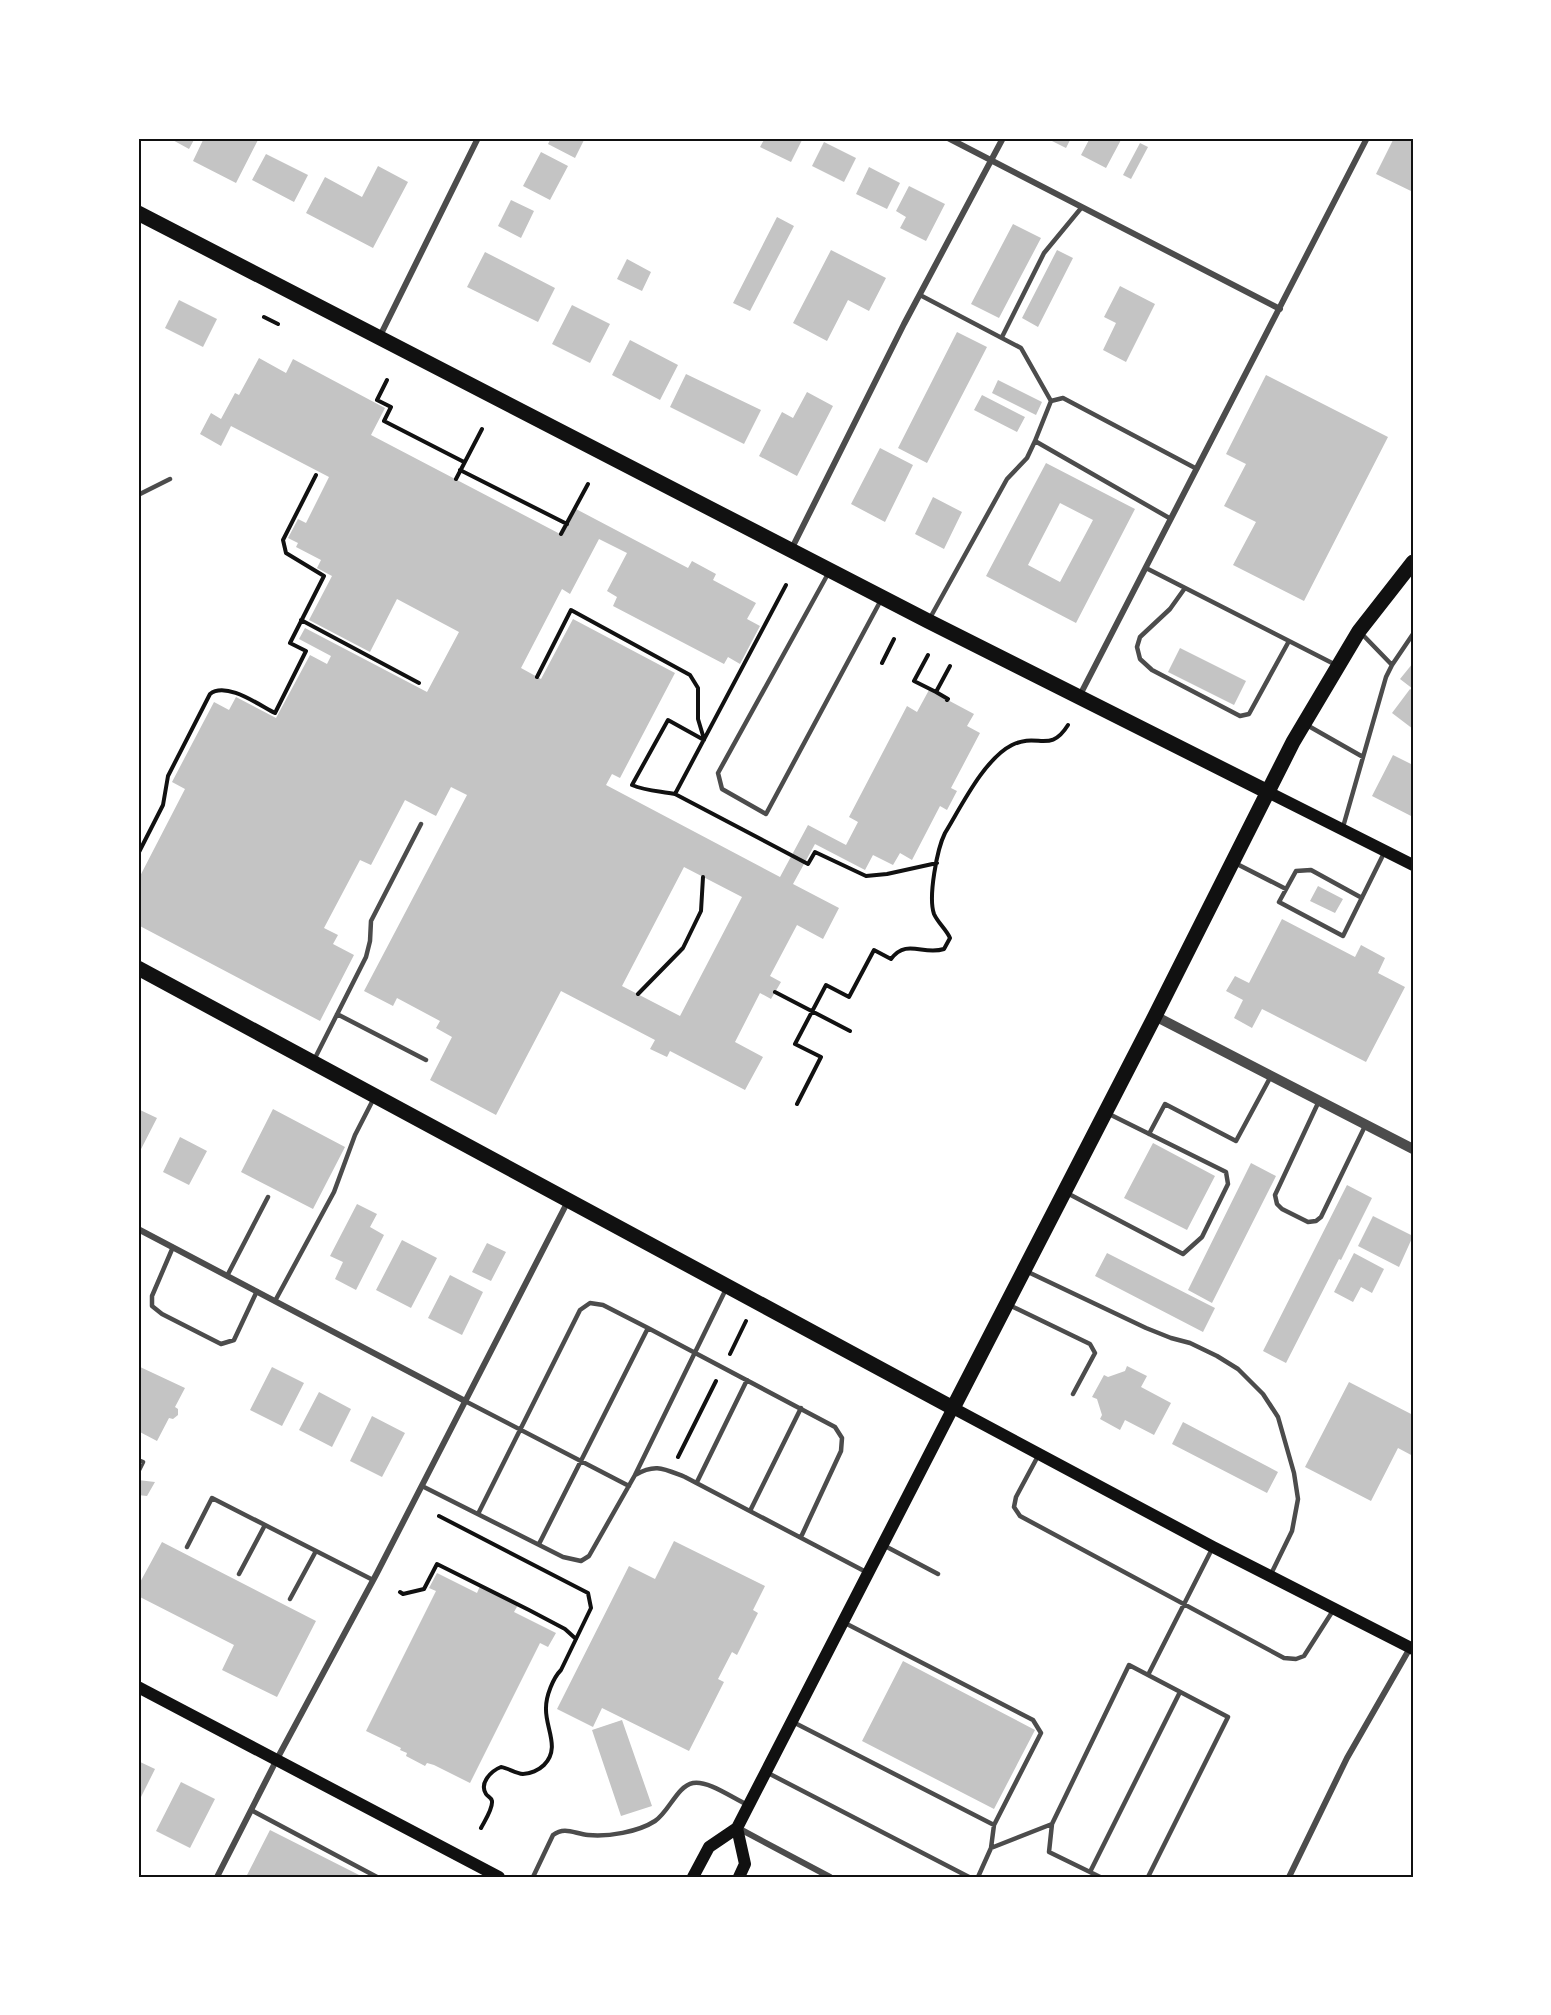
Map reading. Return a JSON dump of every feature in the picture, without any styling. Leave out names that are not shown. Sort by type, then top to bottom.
[{"type":"main road","points":[[138,213],[928,621],[1413,865]]},
{"type":"main road","points":[[693,1877],[709,1847],[737,1828],[1304,724],[1359,631],[1413,562]]},
{"type":"main road","points":[[141,972],[376,1096],[1039,1455],[1412,1648]]},
{"type":"main road","points":[[138,1687],[277,1759],[492,1876]]},
{"type":"main road","points":[[737,1828],[746,1864],[738,1877]]},
{"type":"street","points":[[380,337],[478,138]]},
{"type":"street","points":[[948,138],[1280,309]]},
{"type":"street","points":[[791,550],[920,295],[1003,138]]},
{"type":"street","points":[[1078,697],[1367,138]]},
{"type":"street","points":[[1155,1016],[1413,1149]]},
{"type":"street","points":[[217,1877],[569,1201]]},
{"type":"street","points":[[138,1229],[465,1401]]},
{"type":"street","points":[[1289,1877],[1347,1758],[1412,1648]]},
{"type":"street","points":[[737,1828],[830,1877]]},
{"type":"lane","points":[[1002,337],[1044,253],[1082,207]]},
{"type":"lane","points":[[920,295],[1021,348],[1051,402]]},
{"type":"lane","points":[[928,621],[1007,479],[1027,458],[1051,402],[1063,398],[1197,470]]},
{"type":"lane","points":[[1035,441],[1171,519]]},
{"type":"lane","points":[[138,495],[170,479]]},
{"type":"lane","points":[[1146,568],[1338,667]]},
{"type":"lane","points":[[830,570],[718,773],[722,789],[766,814],[883,597]]},
{"type":"lane","points":[[1185,588],[1170,609],[1140,638],[1137,647],[1140,659],[1152,670],[1201,696],[1240,716],[1249,714],[1288,641]]},
{"type":"lane","points":[[1359,631],[1392,665]]},
{"type":"lane","points":[[1342,829],[1386,677],[1413,634]]},
{"type":"lane","points":[[1304,724],[1363,757]]},
{"type":"lane","points":[[312,1062],[366,957],[371,921],[421,824]]},
{"type":"lane","points":[[1362,898],[1311,870],[1296,871],[1279,902],[1343,936],[1362,898],[1385,851]]},
{"type":"lane","points":[[1233,862],[1286,889]]},
{"type":"lane","points":[[337,1014],[426,1060]]},
{"type":"lane","points":[[1149,1134],[1165,1104],[1236,1141],[1270,1076]]},
{"type":"lane","points":[[275,1301],[334,1192],[355,1135],[376,1096]]},
{"type":"lane","points":[[1319,1100],[1275,1195],[1277,1204],[1282,1209],[1308,1222],[1316,1221],[1321,1217],[1366,1124]]},
{"type":"lane","points":[[1064,1192],[1183,1254],[1202,1237],[1228,1184],[1226,1172],[1105,1112]]},
{"type":"lane","points":[[227,1276],[268,1197]]},
{"type":"lane","points":[[173,1247],[152,1296],[152,1306],[162,1314],[221,1344],[234,1340],[257,1291]]},
{"type":"lane","points":[[1024,1270],[1146,1328],[1190,1343],[1217,1356],[1238,1369],[1263,1394],[1278,1417],[1294,1473],[1298,1499],[1292,1531],[1270,1576]]},
{"type":"lane","points":[[422,1486],[563,1557],[581,1561],[589,1556],[634,1475],[728,1286]]},
{"type":"lane","points":[[478,1514],[580,1310],[590,1303],[603,1305],[835,1427],[842,1438],[841,1451],[801,1537]]},
{"type":"lane","points":[[1007,1304],[1090,1344],[1095,1353],[1073,1394]]},
{"type":"lane","points":[[539,1544],[648,1328]]},
{"type":"lane","points":[[697,1482],[747,1380]]},
{"type":"lane","points":[[465,1401],[628,1486]]},
{"type":"lane","points":[[750,1511],[801,1408]]},
{"type":"lane","points":[[1039,1455],[1016,1497],[1014,1507],[1020,1516],[1284,1658],[1296,1659],[1304,1656],[1334,1609]]},
{"type":"lane","points":[[138,1460],[143,1462],[138,1472]]},
{"type":"lane","points":[[634,1475],[647,1468],[660,1467],[697,1482],[868,1573]]},
{"type":"lane","points":[[187,1547],[212,1498],[373,1580]]},
{"type":"lane","points":[[239,1574],[265,1525]]},
{"type":"lane","points":[[882,1545],[938,1574]]},
{"type":"lane","points":[[1148,1675],[1213,1547]]},
{"type":"lane","points":[[290,1599],[316,1551]]},
{"type":"lane","points":[[843,1622],[1033,1719],[1041,1733],[994,1824],[992,1848],[978,1877]]},
{"type":"lane","points":[[1100,1877],[1049,1852],[1052,1824],[1129,1665],[1228,1717],[1148,1877]]},
{"type":"lane","points":[[1090,1872],[1180,1692]]},
{"type":"lane","points":[[792,1721],[994,1824]]},
{"type":"lane","points":[[765,1772],[969,1877]]},
{"type":"lane","points":[[533,1877],[553,1835],[559,1831],[566,1830],[588,1835],[623,1832],[641,1827],[656,1821],[682,1790],[691,1783],[703,1782],[748,1806]]},
{"type":"lane","points":[[251,1810],[377,1877]]},
{"type":"lane","points":[[992,1848],[1052,1824]]},
{"type":"path","points":[[264,317],[278,324]]},
{"type":"path","points":[[387,380],[377,400],[391,407],[384,421],[464,462]]},
{"type":"path","points":[[456,479],[482,429]]},
{"type":"path","points":[[460,470],[567,524]]},
{"type":"path","points":[[138,854],[163,805],[168,776],[210,694],[216,689],[237,693],[275,713],[306,651],[290,642],[324,576],[286,554],[283,540],[316,475]]},
{"type":"path","points":[[561,534],[588,484]]},
{"type":"path","points":[[537,677],[571,610],[690,675],[698,688],[698,719],[704,740],[668,720],[632,785],[644,790],[655,789],[675,794]]},
{"type":"path","points":[[301,620],[419,683]]},
{"type":"path","points":[[882,663],[894,639]]},
{"type":"path","points":[[928,655],[914,681],[947,700]]},
{"type":"path","points":[[936,692],[950,666]]},
{"type":"path","points":[[797,1104],[820,1057],[795,1044],[826,985],[849,997],[874,950],[891,959],[899,950],[906,948],[936,951],[944,949],[950,938],[947,930],[936,917],[931,896],[939,845],[945,833],[984,772],[1001,753],[1012,745],[1028,741],[1055,741],[1068,725]]},
{"type":"path","points":[[638,994],[683,948],[701,911],[704,877]]},
{"type":"path","points":[[775,992],[850,1031]]},
{"type":"path","points":[[730,1354],[746,1321]]},
{"type":"path","points":[[678,1457],[716,1381]]},
{"type":"path","points":[[439,1516],[588,1593],[591,1608],[561,1670],[555,1676],[546,1702],[546,1719],[553,1745],[550,1758],[541,1768],[528,1773],[521,1774],[501,1767],[491,1772],[484,1789],[492,1805],[481,1828]]},
{"type":"path","points":[[400,1592],[403,1594],[424,1589],[437,1564],[564,1629],[576,1639]]},
{"type":"building","points":[[169,138],[195,138],[189,149]]},
{"type":"building","points":[[204,138],[259,138],[236,183],[193,161]]},
{"type":"building","points":[[551,138],[585,138],[575,158],[548,144]]},
{"type":"building","points":[[765,138],[803,138],[791,162],[760,147]]},
{"type":"building","points":[[1046,138],[1071,138],[1066,148]]},
{"type":"building","points":[[1090,138],[1122,138],[1106,168],[1081,155]]},
{"type":"building","points":[[1394,138],[1413,138],[1413,192],[1376,174]]},
{"type":"building","points":[[824,142],[856,158],[844,182],[812,166]]},
{"type":"building","points":[[1140,143],[1148,147],[1131,179],[1123,175]]},
{"type":"building","points":[[541,152],[568,166],[550,200],[523,186]]},
{"type":"building","points":[[266,154],[308,175],[294,202],[252,180]]},
{"type":"building","points":[[378,166],[408,182],[373,248],[306,213],[325,177],[362,197]]},
{"type":"building","points":[[869,167],[900,183],[887,209],[856,194]]},
{"type":"building","points":[[909,186],[945,204],[926,241],[900,228],[906,217],[896,211]]},
{"type":"building","points":[[511,200],[534,211],[521,238],[498,226]]},
{"type":"building","points":[[777,217],[794,226],[750,311],[733,303]]},
{"type":"building","points":[[1013,224],[1041,238],[999,318],[971,304]]},
{"type":"building","points":[[831,250],[886,278],[869,311],[848,300],[827,341],[793,323]]},
{"type":"building","points":[[1057,250],[1073,258],[1038,327],[1022,318]]},
{"type":"building","points":[[485,252],[555,288],[538,322],[467,287]]},
{"type":"building","points":[[627,259],[651,272],[642,291],[617,279]]},
{"type":"building","points":[[1120,286],[1155,304],[1126,362],[1103,350],[1116,323],[1104,317]]},
{"type":"building","points":[[179,300],[217,319],[203,347],[165,328]]},
{"type":"building","points":[[572,305],[610,324],[590,363],[552,344]]},
{"type":"building","points":[[957,332],[987,347],[927,463],[898,448]]},
{"type":"building","points":[[630,340],[678,365],[660,400],[612,375]]},
{"type":"building","points":[[259,358],[286,373],[293,359],[385,408],[371,435],[562,535],[576,509],[688,568],[692,561],[716,574],[713,580],[756,603],[747,619],[760,626],[740,664],[728,657],[724,664],[613,606],[617,597],[607,591],[627,553],[599,539],[570,594],[562,589],[521,668],[541,679],[573,619],[675,673],[620,778],[612,774],[606,785],[780,877],[808,825],[846,845],[858,822],[849,817],[907,706],[917,712],[929,690],[974,714],[967,726],[980,733],[951,788],[957,791],[947,810],[940,806],[912,860],[900,853],[893,865],[873,855],[865,870],[815,844],[793,884],[839,908],[823,939],[797,925],[770,976],[781,982],[771,999],[760,993],[735,1042],[763,1057],[745,1090],[670,1051],[667,1057],[650,1049],[655,1040],[561,991],[496,1115],[430,1080],[452,1037],[436,1028],[440,1021],[397,998],[393,1006],[364,991],[467,795],[451,787],[436,816],[405,800],[371,865],[360,860],[324,928],[338,935],[333,944],[354,955],[320,1021],[138,925],[138,880],[185,789],[172,782],[214,702],[229,710],[236,697],[276,718],[310,655],[327,664],[331,656],[299,639],[305,628],[427,692],[459,632],[397,599],[370,652],[309,620],[332,576],[317,568],[321,560],[296,547],[298,543],[288,538],[298,519],[306,523],[329,477],[231,426],[221,446],[200,434],[211,413],[221,419],[235,393],[239,395]],"holes":[[[684,867],[742,897],[680,1016],[622,986]]]},
{"type":"building","points":[[686,374],[761,410],[744,444],[670,407]]},
{"type":"building","points":[[1266,375],[1388,437],[1304,601],[1233,565],[1256,522],[1224,506],[1246,464],[1226,454]]},
{"type":"building","points":[[998,380],[1042,402],[1036,415],[992,393]]},
{"type":"building","points":[[807,392],[833,406],[797,476],[759,456],[782,412],[793,418]]},
{"type":"building","points":[[982,395],[1025,417],[1017,432],[974,410]]},
{"type":"building","points":[[880,448],[913,465],[885,522],[851,504]]},
{"type":"building","points":[[1046,463],[1135,509],[1076,623],[986,576]],"holes":[[[1060,503],[1093,520],[1060,582],[1028,565]]]},
{"type":"building","points":[[933,497],[962,512],[944,549],[915,534]]},
{"type":"building","points":[[1180,648],[1246,681],[1234,705],[1168,672]]},
{"type":"building","points":[[1413,663],[1413,689],[1400,679]]},
{"type":"building","points":[[1410,689],[1413,691],[1413,729],[1392,713]]},
{"type":"building","points":[[1393,755],[1413,765],[1413,817],[1372,796]]},
{"type":"building","points":[[1318,886],[1343,899],[1335,913],[1310,901]]},
{"type":"building","points":[[1282,919],[1355,957],[1361,945],[1385,958],[1378,973],[1405,987],[1366,1062],[1262,1009],[1252,1028],[1234,1018],[1243,1000],[1226,991],[1235,976],[1249,983]]},
{"type":"building","points":[[138,1109],[157,1118],[138,1155]]},
{"type":"building","points":[[273,1109],[345,1147],[313,1209],[241,1172]]},
{"type":"building","points":[[180,1137],[207,1151],[189,1185],[163,1172]]},
{"type":"building","points":[[1153,1143],[1215,1176],[1187,1230],[1124,1198]]},
{"type":"building","points":[[1251,1163],[1276,1176],[1212,1303],[1188,1290]]},
{"type":"building","points":[[1347,1185],[1372,1198],[1286,1363],[1263,1351]]},
{"type":"building","points":[[357,1204],[377,1214],[370,1227],[384,1235],[356,1290],[335,1279],[343,1262],[330,1256]]},
{"type":"building","points":[[1373,1216],[1413,1236],[1399,1267],[1358,1246]]},
{"type":"building","points":[[402,1240],[437,1258],[411,1308],[376,1290]]},
{"type":"building","points":[[487,1243],[506,1252],[491,1281],[472,1272]]},
{"type":"building","points":[[1107,1253],[1215,1308],[1203,1332],[1095,1276]]},
{"type":"building","points":[[1354,1253],[1384,1269],[1372,1293],[1361,1287],[1353,1302],[1334,1292]]},
{"type":"building","points":[[450,1275],[483,1292],[462,1335],[428,1318]]},
{"type":"building","points":[[138,1366],[185,1388],[175,1407],[178,1409],[178,1415],[173,1419],[169,1418],[157,1441],[138,1431]]},
{"type":"building","points":[[1127,1366],[1147,1376],[1141,1387],[1171,1403],[1154,1435],[1125,1420],[1120,1430],[1100,1419],[1102,1415],[1097,1399],[1092,1397],[1104,1375],[1108,1377],[1125,1371]]},
{"type":"building","points":[[272,1367],[304,1383],[282,1426],[250,1410]]},
{"type":"building","points":[[1349,1382],[1413,1415],[1413,1456],[1398,1448],[1371,1501],[1305,1467]]},
{"type":"building","points":[[319,1392],[351,1409],[332,1447],[299,1430]]},
{"type":"building","points":[[372,1416],[405,1433],[382,1477],[350,1461]]},
{"type":"building","points":[[1183,1422],[1278,1472],[1267,1493],[1172,1444]]},
{"type":"building","points":[[138,1480],[155,1482],[147,1496],[138,1495]]},
{"type":"building","points":[[674,1541],[765,1586],[753,1610],[758,1613],[737,1655],[732,1652],[718,1679],[724,1682],[689,1751],[602,1708],[593,1727],[557,1709],[629,1566],[655,1579]]},
{"type":"building","points":[[162,1542],[316,1621],[277,1697],[222,1670],[234,1645],[138,1596],[138,1586]]},
{"type":"building","points":[[437,1573],[477,1593],[480,1586],[518,1605],[514,1612],[556,1633],[548,1647],[540,1643],[470,1783],[434,1765],[427,1763],[425,1766],[406,1756],[407,1753],[400,1750],[401,1748],[366,1731],[436,1591],[429,1588]]},
{"type":"building","points":[[903,1661],[1035,1730],[994,1809],[862,1741]]},
{"type":"building","points":[[622,1720],[652,1806],[621,1816],[592,1730]]},
{"type":"building","points":[[138,1761],[155,1769],[138,1803]]},
{"type":"building","points":[[181,1782],[215,1799],[190,1848],[156,1831]]},
{"type":"building","points":[[270,1830],[363,1877],[246,1877]]}]
